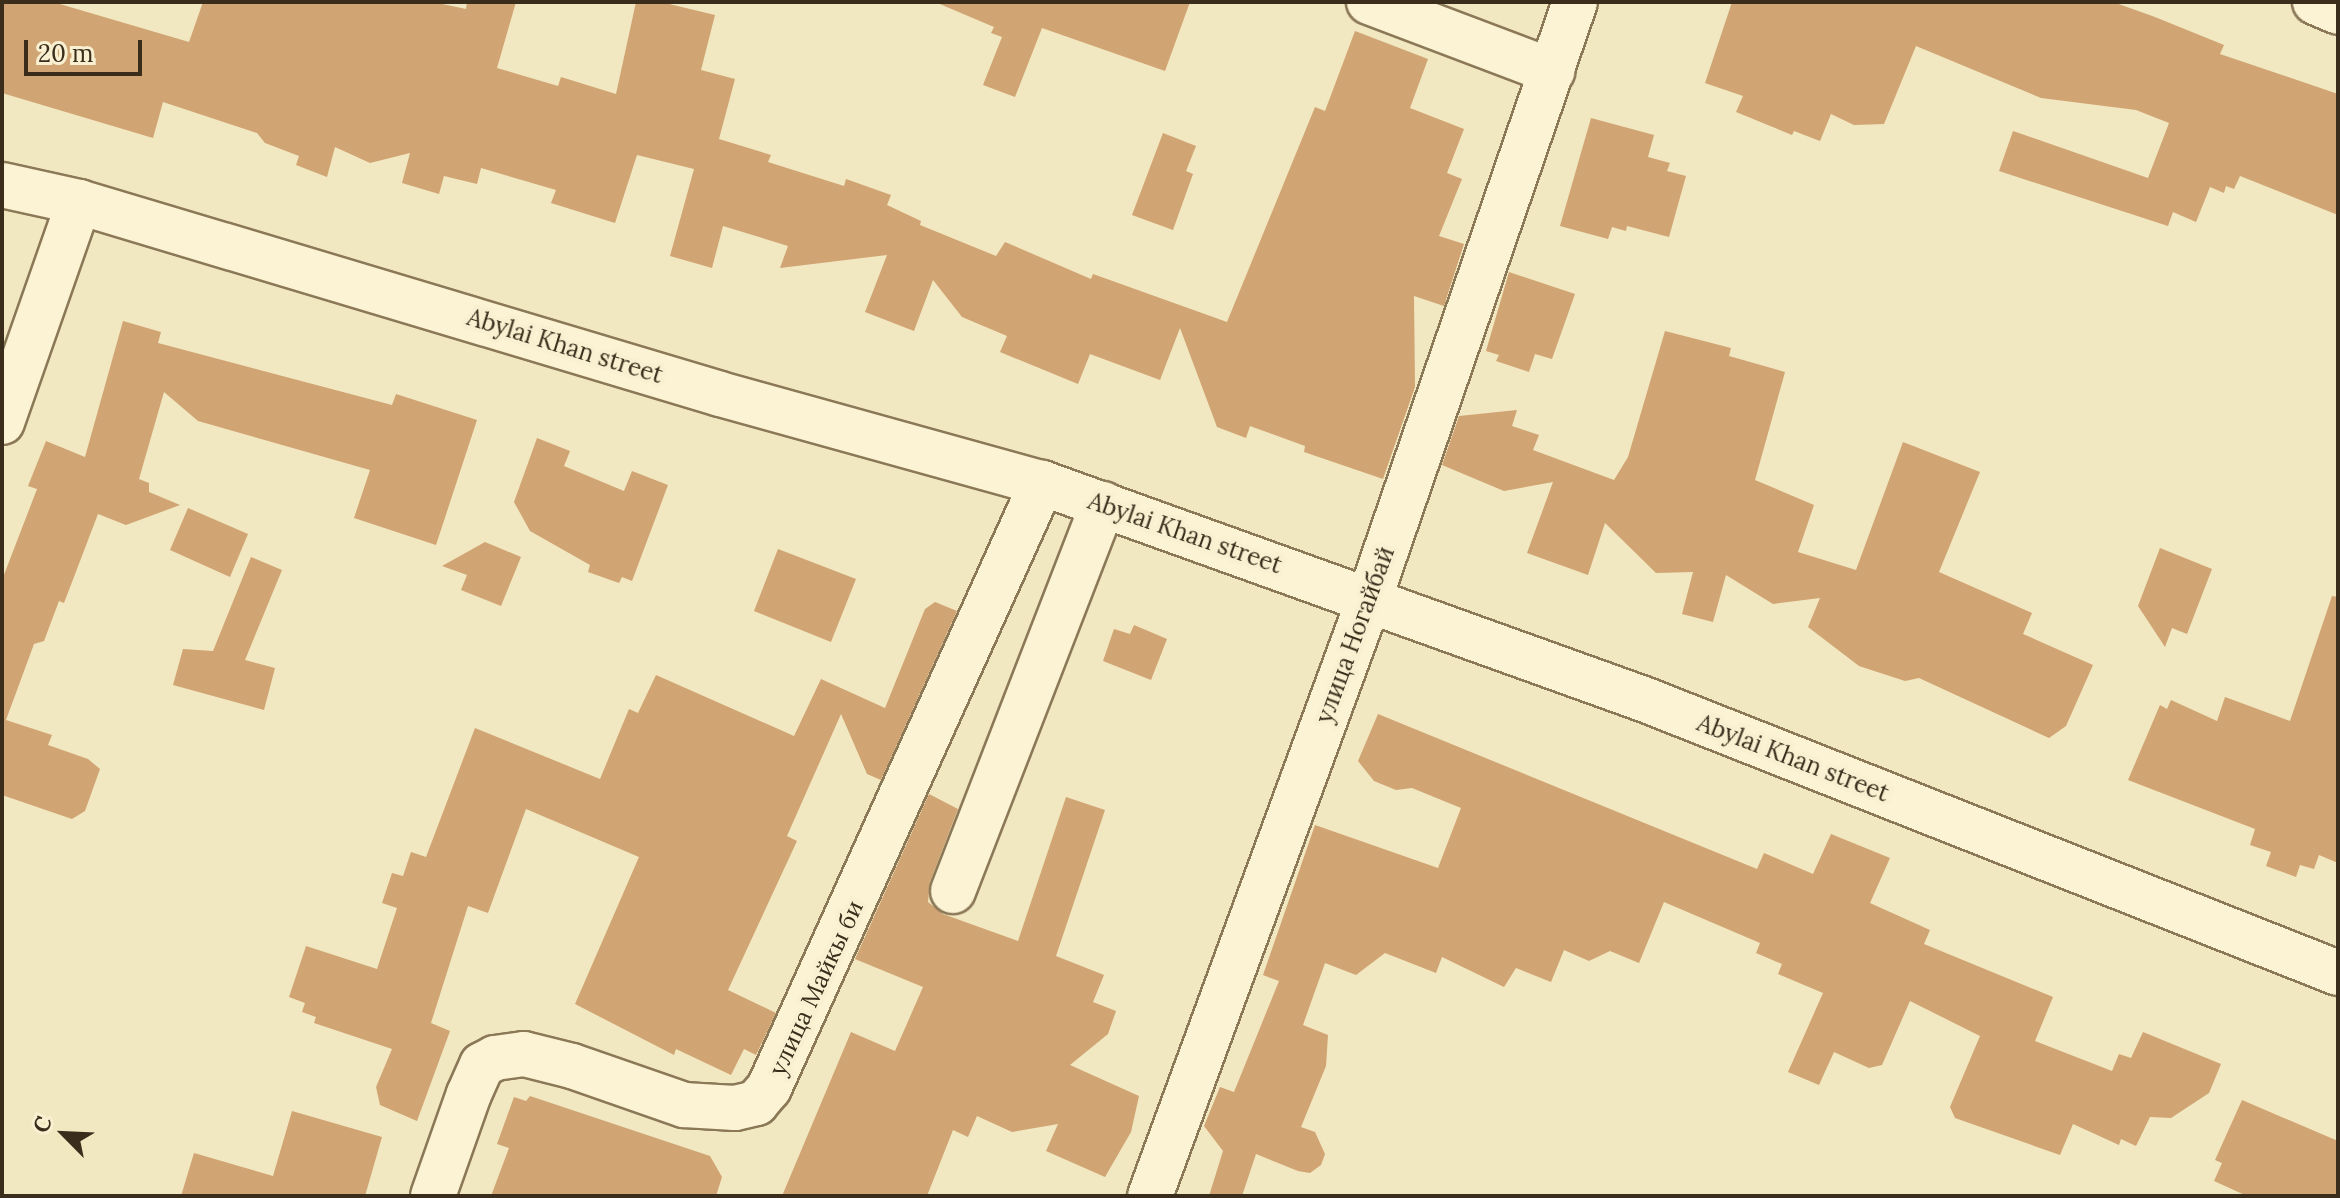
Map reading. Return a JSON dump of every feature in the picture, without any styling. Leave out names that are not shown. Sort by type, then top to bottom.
[{"type":"street","points":[[1369,2],[1552,71]]},
{"type":"street","name":"улица Ногайбай","points":[[1150,1196],[1370,597],[1575,2]]},
{"type":"street","points":[[2315,2],[2338,12]]},
{"type":"street","name":"Abylai Khan street","points":[[2,185],[79,202],[720,394],[1042,483],[1370,597],[2338,973]]},
{"type":"street","points":[[2,422],[79,202]]},
{"type":"street","name":"улица Майкы би","points":[[433,1196],[482,1065],[495,1058],[524,1054],[572,1066],[684,1105],[735,1108],[756,1103],[769,1088],[1042,483]]},
{"type":"street","points":[[953,891],[1103,504]]},
{"type":"building","points":[[2,2],[53,2],[189,42],[203,2],[433,2],[466,9],[467,2],[516,2],[497,68],[558,86],[561,77],[616,94],[636,2],[661,2],[715,15],[701,70],[735,79],[719,139],[771,155],[768,162],[844,186],[846,179],[891,195],[887,205],[921,221],[920,225],[996,256],[1005,242],[1091,279],[1093,274],[1227,322],[1315,107],[1325,111],[1355,31],[1428,59],[1410,108],[1464,129],[1447,173],[1462,179],[1439,236],[1464,244],[1444,306],[1414,296],[1415,387],[1383,479],[1304,452],[1305,446],[1250,426],[1246,438],[1217,427],[1180,328],[1160,380],[1090,354],[1078,384],[1000,352],[1007,336],[962,317],[933,280],[914,331],[865,312],[887,255],[780,268],[788,246],[723,226],[712,268],[670,256],[694,169],[637,155],[615,223],[551,203],[556,190],[481,168],[477,184],[444,176],[439,194],[402,183],[410,153],[370,163],[335,147],[327,177],[296,165],[299,156],[265,143],[257,133],[163,102],[153,138],[2,93]]},
{"type":"building","points":[[935,2],[1190,2],[1165,71],[1042,28],[1015,97],[983,85],[1002,37],[991,33],[994,27]]},
{"type":"building","points":[[1732,2],[2113,2],[2224,45],[2220,54],[2338,94],[2338,215],[2240,176],[2234,189],[2226,186],[2224,193],[2210,187],[2196,222],[2173,212],[2168,226],[1999,171],[2013,131],[2148,178],[2169,123],[2136,110],[2041,98],[1916,46],[1884,124],[1854,125],[1831,114],[1820,141],[1794,131],[1792,135],[1736,112],[1743,96],[1705,83]]},
{"type":"building","points":[[1591,118],[1654,135],[1648,157],[1670,163],[1667,171],[1686,176],[1669,237],[1627,226],[1626,231],[1612,227],[1608,239],[1560,226]]},
{"type":"building","points":[[1163,133],[1196,146],[1186,171],[1193,174],[1173,230],[1132,215]]},
{"type":"building","points":[[1509,272],[1575,294],[1552,359],[1535,354],[1529,372],[1496,361],[1499,355],[1486,351]]},
{"type":"building","points":[[123,321],[161,332],[158,343],[392,405],[396,394],[477,420],[436,545],[354,518],[370,470],[198,421],[164,392],[139,479],[149,483],[149,492],[180,505],[126,525],[98,514],[64,603],[59,601],[44,641],[34,644],[6,720],[52,735],[48,745],[88,759],[100,769],[85,811],[72,819],[2,795],[2,580],[37,489],[28,486],[46,441],[85,457]]},
{"type":"building","points":[[1665,331],[1731,348],[1729,356],[1785,372],[1755,480],[1814,505],[1798,552],[1856,570],[1903,442],[1980,472],[1939,572],[2032,613],[2023,634],[2093,665],[2066,726],[2049,738],[1919,678],[1905,681],[1859,666],[1808,627],[1820,598],[1773,604],[1726,575],[1713,622],[1682,614],[1693,572],[1656,573],[1605,523],[1588,575],[1527,553],[1553,482],[1504,491],[1442,465],[1459,416],[1517,410],[1512,426],[1539,435],[1533,450],[1614,480],[1628,457]]},
{"type":"building","points":[[537,438],[570,451],[564,466],[624,491],[632,471],[668,485],[632,581],[622,577],[619,583],[588,572],[590,565],[530,531],[514,502]]},
{"type":"building","points":[[188,508],[248,534],[230,577],[170,550]]},
{"type":"building","points":[[485,542],[521,557],[501,606],[461,590],[467,575],[442,566]]},
{"type":"building","points":[[2160,548],[2212,569],[2187,634],[2172,628],[2165,647],[2138,606]]},
{"type":"building","points":[[778,549],[856,579],[831,642],[754,611]]},
{"type":"building","points":[[251,557],[282,570],[245,660],[275,668],[264,710],[173,685],[183,649],[213,651]]},
{"type":"building","points":[[2332,596],[2338,597],[2338,863],[2319,855],[2314,869],[2300,865],[2296,877],[2266,866],[2271,852],[2250,845],[2255,829],[2128,780],[2160,705],[2167,709],[2171,700],[2217,721],[2225,697],[2290,721]]},
{"type":"building","points":[[935,602],[957,611],[881,780],[867,774],[841,714],[787,836],[797,841],[728,990],[776,1013],[756,1055],[744,1049],[731,1075],[676,1049],[674,1055],[575,1004],[639,857],[526,809],[488,913],[468,906],[431,1023],[450,1031],[417,1121],[380,1105],[376,1087],[392,1049],[314,1023],[316,1017],[302,1012],[305,1003],[289,997],[306,946],[377,969],[397,908],[382,903],[392,873],[403,876],[411,852],[426,857],[475,728],[600,779],[629,709],[638,713],[656,675],[794,736],[821,679],[885,708],[925,609]]},
{"type":"building","points":[[1134,625],[1167,639],[1151,680],[1103,661],[1114,629],[1130,634]]},
{"type":"building","points":[[1378,714],[1757,869],[1764,853],[1813,874],[1831,834],[1890,858],[1870,903],[1930,930],[1924,944],[2053,997],[2035,1041],[2112,1071],[2119,1054],[2131,1058],[2143,1032],[2221,1064],[2209,1093],[2171,1118],[2150,1117],[2136,1146],[2121,1139],[2119,1145],[2073,1124],[2060,1155],[1955,1118],[1950,1107],[1980,1036],[1910,1001],[1882,1065],[1869,1068],[1834,1052],[1819,1085],[1788,1072],[1823,993],[1778,974],[1782,964],[1756,953],[1760,943],[1664,902],[1639,963],[1610,951],[1589,961],[1564,950],[1551,982],[1516,968],[1504,987],[1442,957],[1436,973],[1385,953],[1356,975],[1325,963],[1303,1025],[1328,1035],[1326,1066],[1301,1127],[1315,1132],[1325,1154],[1321,1165],[1310,1173],[1298,1171],[1256,1154],[1242,1196],[1209,1196],[1223,1151],[1204,1126],[1220,1087],[1234,1092],[1279,981],[1263,975],[1315,825],[1438,868],[1461,808],[1412,788],[1396,790],[1374,781],[1358,761]]},
{"type":"building","points":[[929,794],[958,809],[930,882],[928,902],[943,914],[1018,941],[1066,797],[1105,810],[1056,956],[1104,975],[1093,1002],[1116,1011],[1108,1034],[1070,1065],[1139,1096],[1131,1132],[1105,1177],[1046,1151],[1058,1124],[1012,1132],[977,1116],[968,1137],[953,1130],[927,1196],[782,1196],[851,1032],[895,1051],[923,987],[855,959]]},
{"type":"building","points":[[530,1096],[710,1156],[722,1177],[716,1196],[491,1196],[509,1148],[497,1144],[514,1097],[526,1101]]},
{"type":"building","points":[[2242,1100],[2338,1141],[2338,1196],[2247,1196],[2214,1181],[2222,1163],[2215,1160]]},
{"type":"building","points":[[292,1111],[382,1137],[365,1196],[181,1196],[194,1153],[273,1176]]}]
